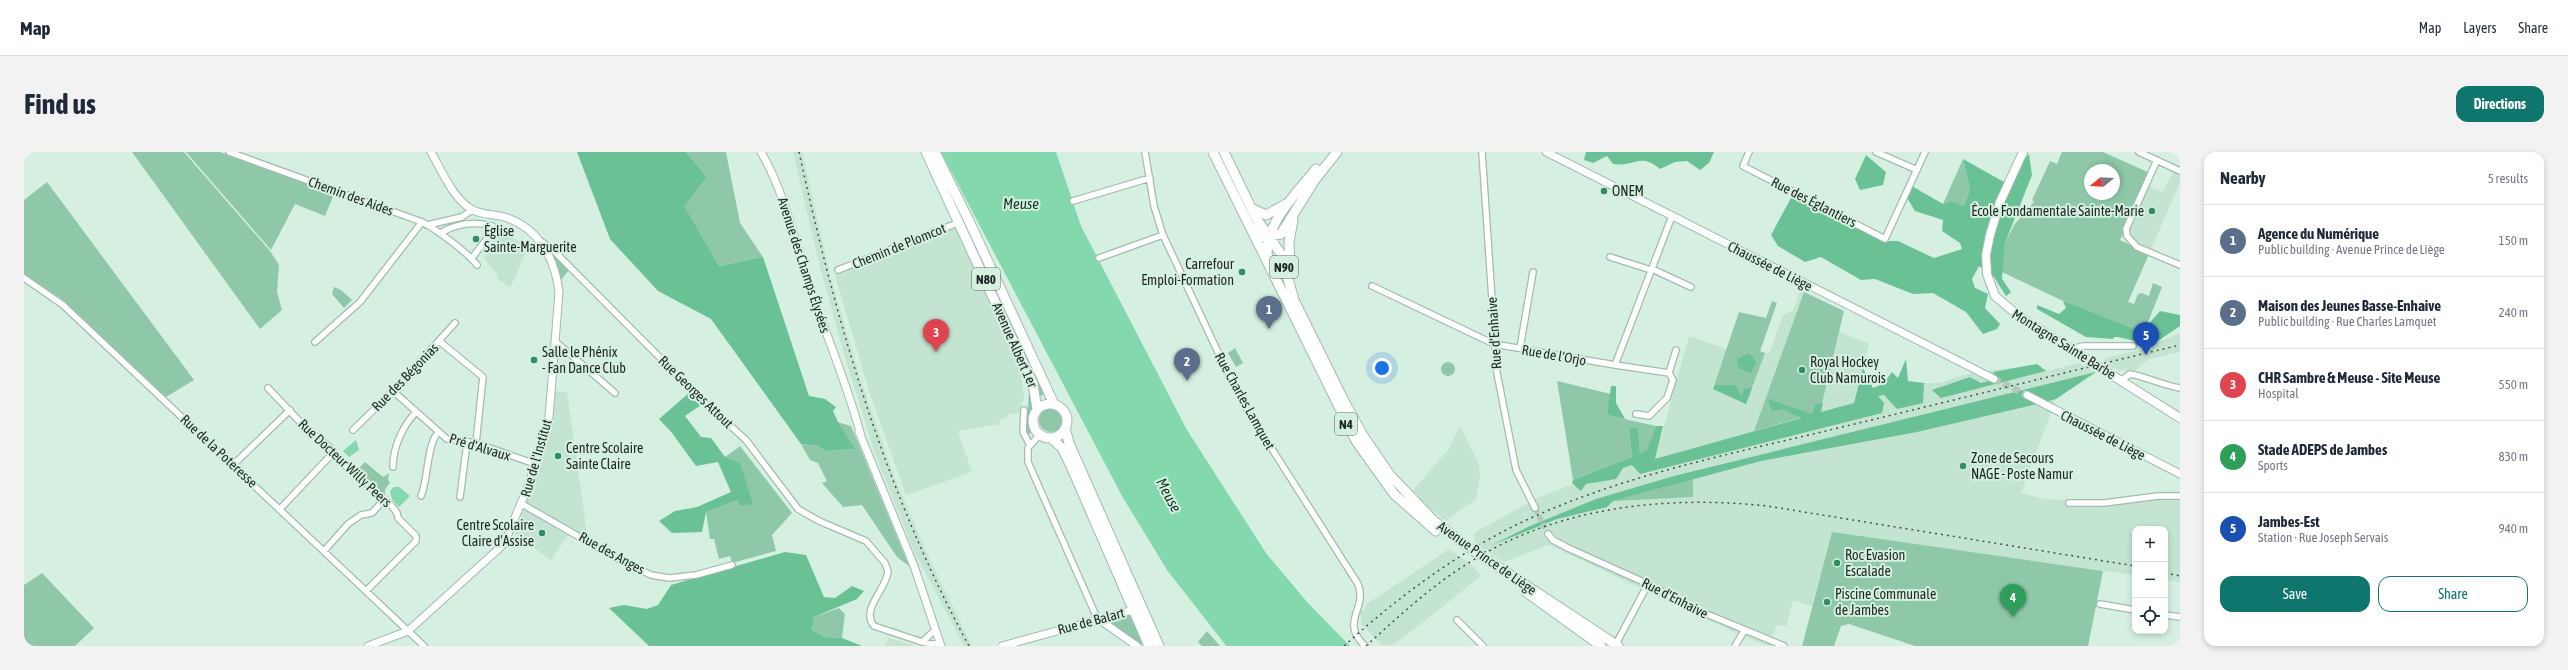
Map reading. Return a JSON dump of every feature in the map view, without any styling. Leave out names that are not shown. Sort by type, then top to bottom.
[{"type":"main road","name":"Avenue Albert 1er","points":[[926,152],[965,221],[984,251],[1054,404],[1064,412],[1067,420],[1065,428],[1068,443],[1137,607],[1149,646]]},
{"type":"main road","name":"Avenue Albert 1er","points":[[935,152],[965,221],[973,250],[1033,384],[1037,409],[1033,422],[1040,434],[1051,438],[1062,448],[1126,592],[1137,607]]},
{"type":"main road","name":"Avenue Prince de Liège","points":[[1212,152],[1346,424],[1375,462],[1447,532],[1617,645]]},
{"type":"main road","name":"Avenue Prince de Liège","points":[[1224,152],[1251,208],[1281,254],[1294,300],[1375,462],[1394,494],[1443,536],[1601,646]]},
{"type":"main road","name":"N4","points":[[1269,267],[1266,253],[1273,227],[1329,152]]},
{"type":"main road","name":"N4","points":[[1294,300],[1288,252],[1295,213],[1314,181],[1336,152]]},
{"type":"main road","name":"Montagne Sainte Barbe","points":[[2023,152],[1993,222],[1986,256],[1987,274],[1995,296],[2003,305],[2180,418]]},
{"type":"main road","points":[[1251,208],[1266,215],[1291,201]]},
{"type":"main road","points":[[1246,222],[1258,234],[1270,237],[1281,234],[1295,213]]},
{"type":"main road","points":[[973,250],[984,251]]},
{"type":"main road","name":"Avenue Albert 1er","points":[[1037,409],[1045,404],[1054,404]]},
{"type":"main road","points":[[1051,438],[1060,435],[1065,428]]},
{"type":"main road","points":[[1137,607],[1146,617],[1159,646]]},
{"type":"street","name":"Chemin des Aides","points":[[229,152],[424,223],[440,233],[472,258],[477,265]]},
{"type":"street","points":[[431,152],[453,190],[462,202],[472,210],[505,217],[522,225],[542,242]]},
{"type":"street","name":"Avenue des Champs Élysées","points":[[761,152],[777,183],[790,218],[806,276],[843,381],[846,403],[914,566],[935,630],[942,646]]},
{"type":"street","name":"Rue Charles Lamquet","points":[[1145,152],[1154,206],[1163,234],[1244,404],[1358,584],[1360,595],[1353,630],[1356,638],[1365,646]]},
{"type":"street","name":"Rue d'Enhaive","points":[[1482,152],[1494,344],[1498,380],[1516,470],[1535,508]]},
{"type":"street","name":"Chaussée de Liège","points":[[1546,152],[1994,379]]},
{"type":"street","name":"Rue des Églantiers","points":[[1749,152],[1743,166],[1885,239],[1917,170]]},
{"type":"street","points":[[1876,152],[1917,170],[1925,152]]},
{"type":"street","points":[[2139,152],[2180,171]]},
{"type":"street","points":[[2157,160],[2126,229],[2127,236],[2137,247],[2180,265]]},
{"type":"street","points":[[1073,201],[1150,178]]},
{"type":"street","points":[[315,342],[360,302],[424,223],[462,217],[472,210]]},
{"type":"street","points":[[1615,365],[1672,216]]},
{"type":"street","name":"Chemin de Plomcot","points":[[838,270],[965,221]]},
{"type":"street","points":[[440,233],[452,227],[466,225],[481,223],[492,226],[492,232],[472,258]]},
{"type":"street","points":[[1099,258],[1163,234]]},
{"type":"street","name":"Rue de l'Institut","points":[[408,631],[500,549],[522,504],[549,417],[556,342],[558,282],[542,242]]},
{"type":"street","name":"Rue Georges Attout","points":[[542,242],[555,252],[704,402],[746,440],[798,509],[870,544],[887,567],[888,577],[884,587],[870,610],[871,623],[877,628],[922,642]]},
{"type":"street","points":[[1610,257],[1652,270],[1691,286]]},
{"type":"street","points":[[1520,348],[1533,272]]},
{"type":"street","name":"Rue de la Poteresse","points":[[24,278],[63,305],[280,508],[424,646]]},
{"type":"street","name":"Rue de l'Orjo","points":[[1372,286],[1494,344],[1669,373]]},
{"type":"street","name":"Rue des Bégonias","points":[[353,430],[393,391],[455,323]]},
{"type":"street","points":[[439,341],[483,377],[476,443]]},
{"type":"street","points":[[556,342],[615,394]]},
{"type":"street","points":[[2072,349],[2083,346],[2133,346]]},
{"type":"street","points":[[1636,414],[1649,416],[1667,398],[1673,380],[1669,373],[1676,350]]},
{"type":"street","name":"Montagne Sainte Barbe","points":[[2122,380],[2130,374],[2145,377],[2161,385],[2180,388]]},
{"type":"street","name":"Rue Docteur Willy Peers","points":[[268,388],[302,424],[333,450],[332,454],[397,513],[398,518],[417,538],[366,591]]},
{"type":"street","name":"Pré d'Alvaux","points":[[393,391],[438,433],[447,439],[467,443],[476,443],[535,464]]},
{"type":"street","name":"Chaussée de Liège","points":[[2027,396],[2180,474]]},
{"type":"street","points":[[233,465],[290,410]]},
{"type":"street","name":"Avenue Albert 1er","points":[[1024,410],[1023,432],[1030,445],[1027,452],[1028,462],[1098,618]]},
{"type":"street","points":[[393,466],[393,458],[402,430],[416,412]]},
{"type":"street","points":[[421,496],[427,483],[433,442],[438,433]]},
{"type":"street","points":[[1030,445],[1040,434]]},
{"type":"street","points":[[460,497],[467,443]]},
{"type":"street","points":[[280,508],[332,454]]},
{"type":"street","points":[[2069,503],[2104,503],[2158,496],[2180,496]]},
{"type":"street","points":[[324,551],[348,524],[361,515],[372,514],[380,503],[385,502]]},
{"type":"street","name":"Rue des Anges","points":[[522,504],[616,558],[651,575],[669,578],[696,575],[732,565]]},
{"type":"street","name":"Rue d'Enhaive","points":[[1548,534],[1553,540],[1568,548],[1648,584],[1692,608],[1784,646]]},
{"type":"street","points":[[1617,645],[1648,584]]},
{"type":"street","points":[[2100,604],[2132,609]]},
{"type":"street","name":"Rue de Balart","points":[[1002,646],[1137,607]]},
{"type":"street","points":[[2168,615],[2180,617]]},
{"type":"street","points":[[1098,618],[1137,646]]},
{"type":"street","points":[[1457,620],[1483,646]]},
{"type":"street","points":[[922,642],[935,630]]},
{"type":"street","points":[[1735,646],[1744,630]]},
{"type":"street","points":[[368,646],[408,631]]},
{"type":"street","points":[[922,642],[942,646]]},
{"type":"shaded area","points":[[132,152],[184,152],[270,251],[279,265],[277,292],[282,310],[260,329]]},
{"type":"shaded area","points":[[186,152],[220,152],[334,194],[325,216],[295,204],[271,250]]},
{"type":"shaded area","points":[[577,152],[686,152],[707,177],[684,206],[719,266],[763,257],[809,396],[825,399],[836,407],[833,411],[855,449],[825,451],[818,446],[801,444],[711,319],[658,291],[610,239]]},
{"type":"shaded area","points":[[686,152],[726,152],[740,223],[763,257],[719,266],[683,206],[707,177]]},
{"type":"shaded area","points":[[793,152],[802,152],[831,279],[862,384],[894,476],[927,554],[972,646],[964,646],[914,551],[875,454],[844,354],[818,259]]},
{"type":"shaded area","points":[[1586,152],[1714,152],[1709,163],[1700,170],[1687,161],[1675,162],[1660,169],[1647,161],[1638,161],[1627,164],[1613,164],[1607,156],[1593,163],[1584,160]]},
{"type":"shaded area","points":[[2062,152],[2103,152],[2150,173],[2120,240],[2149,254],[2128,302],[2134,304],[2138,294],[2142,293],[2149,296],[2153,283],[2162,287],[2146,327],[2137,330],[2078,308],[2002,272],[2005,243],[2014,225],[2034,202],[2032,200],[2050,161],[2057,164]]},
{"type":"shaded area","points":[[2029,154],[2032,175],[2005,243],[2002,279],[2011,292],[2006,296],[1994,277],[1979,266],[1972,279],[1975,288],[1988,294],[1985,308],[2000,324],[1997,329],[1983,334],[1966,312],[1933,293],[1913,294],[1875,279],[1861,280],[1821,257],[1805,262],[1778,246],[1771,235],[1792,196],[1883,241],[1898,241],[1934,258],[1962,249],[1960,243],[1942,231],[1943,220],[1915,211],[1903,191],[1910,185],[1943,204],[1951,201],[1964,206],[1970,189],[1963,159],[2004,182]]},
{"type":"shaded area","points":[[1866,155],[1886,172],[1883,185],[1860,190],[1855,179]]},
{"type":"shaded area","points":[[1963,159],[1970,189],[1964,206],[1951,201],[1943,204]]},
{"type":"shaded area","name":"École Fondamentale Sainte-Marie","points":[[2173,172],[2180,175],[2180,183],[2150,251],[2131,241],[2128,229],[2147,186],[2163,192]]},
{"type":"shaded area","points":[[47,182],[194,380],[166,397],[59,297],[24,276],[24,200]]},
{"type":"shaded area","points":[[954,227],[960,228],[1019,362],[1024,398],[1019,413],[1008,414],[1006,419],[999,420],[1000,424],[958,431],[972,472],[906,495],[869,391],[835,275]]},
{"type":"shaded area","points":[[500,232],[529,246],[510,288],[497,278],[498,275],[484,259]]},
{"type":"shaded area","points":[[555,256],[569,270],[561,280],[552,260]]},
{"type":"shaded area","points":[[334,287],[341,290],[352,300],[344,308],[332,294]]},
{"type":"shaded area","points":[[1800,292],[1804,292],[1755,431],[1820,412],[1839,332],[1869,344],[1854,402],[1924,383],[1939,383],[1967,374],[2037,364],[2047,371],[2079,363],[2096,372],[2056,399],[2021,493],[2044,499],[2103,501],[2167,491],[2180,492],[2180,582],[2168,580],[2168,526],[2132,526],[2132,575],[1832,533],[1812,606],[1793,600],[1786,626],[1776,625],[1770,646],[1768,646],[1736,633],[1549,545],[1504,562],[1475,544],[1474,533],[1539,497],[1603,473],[1655,459],[1689,336],[1727,349],[1713,389],[1746,404],[1765,353],[1769,354],[1783,315],[1793,311]],"holes":[[[1693,479],[1693,497],[1615,500]]]},
{"type":"shaded area","points":[[1804,292],[1844,311],[1820,412],[1754,431]]},
{"type":"shaded area","points":[[1772,301],[1777,303],[1760,351],[1765,353],[1746,404],[1713,389],[1739,312],[1766,318]]},
{"type":"shaded area","points":[[2063,301],[2137,330],[2146,327],[2160,311],[2180,315],[2180,326],[2152,345],[2118,337],[2114,337],[2113,339],[2086,337],[2037,309],[2037,305],[2059,314],[2066,308]]},
{"type":"shaded area","points":[[1005,305],[1045,394],[1040,396],[1038,387],[1001,306]]},
{"type":"shaded area","points":[[2180,333],[2180,352],[2149,359],[2136,370],[2130,372],[2112,368],[2103,360],[2143,349]]},
{"type":"shaded area","points":[[1235,348],[1243,363],[1236,367],[1228,353]]},
{"type":"shaded area","points":[[1749,353],[1756,362],[1751,373],[1738,368],[1737,359]]},
{"type":"shaded area","points":[[1906,359],[1908,381],[1924,383],[1923,403],[1897,409],[1884,395],[1878,396],[1884,403],[1882,413],[1640,474],[1632,465],[1623,468],[1616,479],[1586,484],[1581,491],[1572,483],[1573,480],[1632,457],[1629,428],[1638,428],[1640,453],[1647,450],[1656,426],[1663,426],[1655,459],[1801,418],[1783,409],[1772,411],[1768,399],[1812,414],[1816,404],[1823,403],[1821,412],[1854,403],[1863,368],[1873,388],[1883,384],[1892,372],[1898,378]]},
{"type":"shaded area","points":[[1448,362],[1453,364],[1455,369],[1453,374],[1448,376],[1443,374],[1441,369],[1443,364]]},
{"type":"shaded area","points":[[1021,363],[1030,383],[1033,399],[1033,409],[1030,420],[1031,432],[1028,435],[1026,433],[1029,392]]},
{"type":"shaded area","points":[[2037,364],[2046,371],[1941,398],[1932,390],[1970,377],[1981,383],[1997,379],[1993,372]]},
{"type":"shaded area","points":[[2096,372],[2056,399],[1917,432],[1761,461],[1613,501],[1607,507],[1557,519],[1492,545],[1530,526],[1596,499],[1674,476]]},
{"type":"shaded area","points":[[1557,381],[1611,394],[1607,415],[1656,426],[1647,451],[1640,453],[1638,428],[1629,428],[1632,457],[1573,480]]},
{"type":"shaded area","points":[[1715,385],[1735,385],[1742,396],[1744,389],[1752,388],[1746,404],[1713,389]]},
{"type":"shaded area","points":[[1611,386],[1616,386],[1616,403],[1625,419],[1607,415]]},
{"type":"shaded area","name":"Centre Scolaire Sainte Claire","points":[[554,391],[567,392],[588,540],[525,502],[551,420]]},
{"type":"shaded area","points":[[690,392],[701,405],[685,416],[701,437],[711,438],[725,457],[740,463],[753,504],[740,506],[738,500],[706,512],[702,532],[672,533],[659,521],[675,511],[697,507],[731,492],[718,462],[696,466],[672,433],[659,419]]},
{"type":"shaded area","points":[[1051,408],[1059,412],[1063,420],[1059,428],[1051,432],[1043,428],[1039,420],[1043,412]]},
{"type":"shaded area","points":[[837,422],[851,426],[909,566],[897,557],[862,505],[843,507],[822,483],[827,481],[818,463],[810,460],[801,444],[818,446],[825,451],[855,449]]},
{"type":"shaded area","points":[[1460,426],[1479,464],[1480,478],[1476,499],[1446,521],[1426,505],[1413,490],[1448,450]]},
{"type":"shaded area","points":[[740,446],[792,513],[772,535],[776,551],[732,563],[730,556],[719,559],[714,539],[710,539],[706,512],[738,500],[725,457]]},
{"type":"shaded area","points":[[365,462],[383,477],[389,473],[388,480],[390,482],[385,490],[385,498],[356,471]]},
{"type":"shaded area","points":[[1693,479],[1693,497],[1613,501]]},
{"type":"shaded area","name":"Centre Scolaire Claire d'Assise","points":[[524,508],[570,532],[551,560],[515,534]]},
{"type":"shaded area","points":[[1832,532],[2103,571],[2088,646],[1915,646],[1849,624],[1841,626],[1834,646],[1802,646]]},
{"type":"shaded area","points":[[1449,549],[1473,566],[1481,576],[1403,638],[1390,646],[1381,645],[1362,625],[1360,611],[1364,611],[1367,604]]},
{"type":"shaded area","points":[[785,552],[806,555],[824,597],[835,598],[852,586],[864,591],[857,599],[814,617],[812,630],[824,637],[842,638],[862,646],[649,646],[609,608],[624,605],[647,609],[658,605],[671,585]]},
{"type":"shaded area","points":[[42,573],[94,628],[75,646],[24,646],[24,585]]},
{"type":"shaded area","points":[[839,608],[845,614],[842,638],[824,637],[812,631],[814,617]]},
{"type":"shaded area","points":[[1132,614],[1144,642],[1141,645],[1107,623],[1108,620]]},
{"type":"shaded area","points":[[1207,631],[1220,646],[1202,646],[1198,642]]},
{"type":"shaded area","points":[[889,638],[916,646],[884,646]]},
{"type":"water","name":"Meuse","points":[[941,152],[1056,152],[1081,226],[1187,430],[1266,553],[1307,602],[1350,646],[1226,646],[1167,570],[1122,496]]},
{"type":"water","points":[[356,440],[359,450],[349,457],[343,451]]},
{"type":"water","points":[[394,487],[399,487],[410,496],[399,507],[392,499],[390,491]]},
{"type":"tunnel","points":[[1994,379],[2027,395]]},
{"type":"tunnel","points":[[1535,508],[1548,534]]},
{"type":"railway","points":[[799,152],[829,279],[866,405],[912,528],[939,588],[969,646]]},
{"type":"railway","points":[[1344,646],[1384,611],[1448,564],[1494,536],[1518,524],[1596,492],[1677,467],[2180,345]]},
{"type":"railway","points":[[1366,646],[1440,582],[1467,564],[1501,545],[1537,529],[1574,518],[1650,504],[1689,502],[1767,506],[2132,566]]},
{"type":"railway","points":[[2168,574],[2180,576]]},
{"type":"place","name":"ONEM","points":[[1604,191]]},
{"type":"place","name":"École Fondamentale Sainte-Marie","points":[[2152,211]]},
{"type":"place","name":"Église Sainte-Marguerite","points":[[476,239]]},
{"type":"place","name":"Carrefour Emploi-Formation","points":[[1242,272]]},
{"type":"place","name":"Agence du Numérique","points":[[1269,329]]},
{"type":"place","name":"CHR Sambre & Meuse - Site Meuse","points":[[936,352]]},
{"type":"place","name":"Jambes-Est","points":[[2146,355]]},
{"type":"place","name":"Salle le Phénix - Fan Dance Club","points":[[534,360]]},
{"type":"place","name":"Royal Hockey Club Namurois","points":[[1802,370]]},
{"type":"place","name":"Maison des Jeunes Basse-Enhaive","points":[[1187,381]]},
{"type":"place","name":"Centre Scolaire Sainte Claire","points":[[558,456]]},
{"type":"place","name":"Zone de Secours NAGE - Poste Namur","points":[[1963,466]]},
{"type":"place","name":"Centre Scolaire Claire d'Assise","points":[[542,533]]},
{"type":"place","name":"Roc Evasion Escalade","points":[[1837,563]]},
{"type":"place","name":"Piscine Communale de Jambes","points":[[1827,602]]},
{"type":"place","name":"Stade ADEPS de Jambes","points":[[2013,617]]}]
